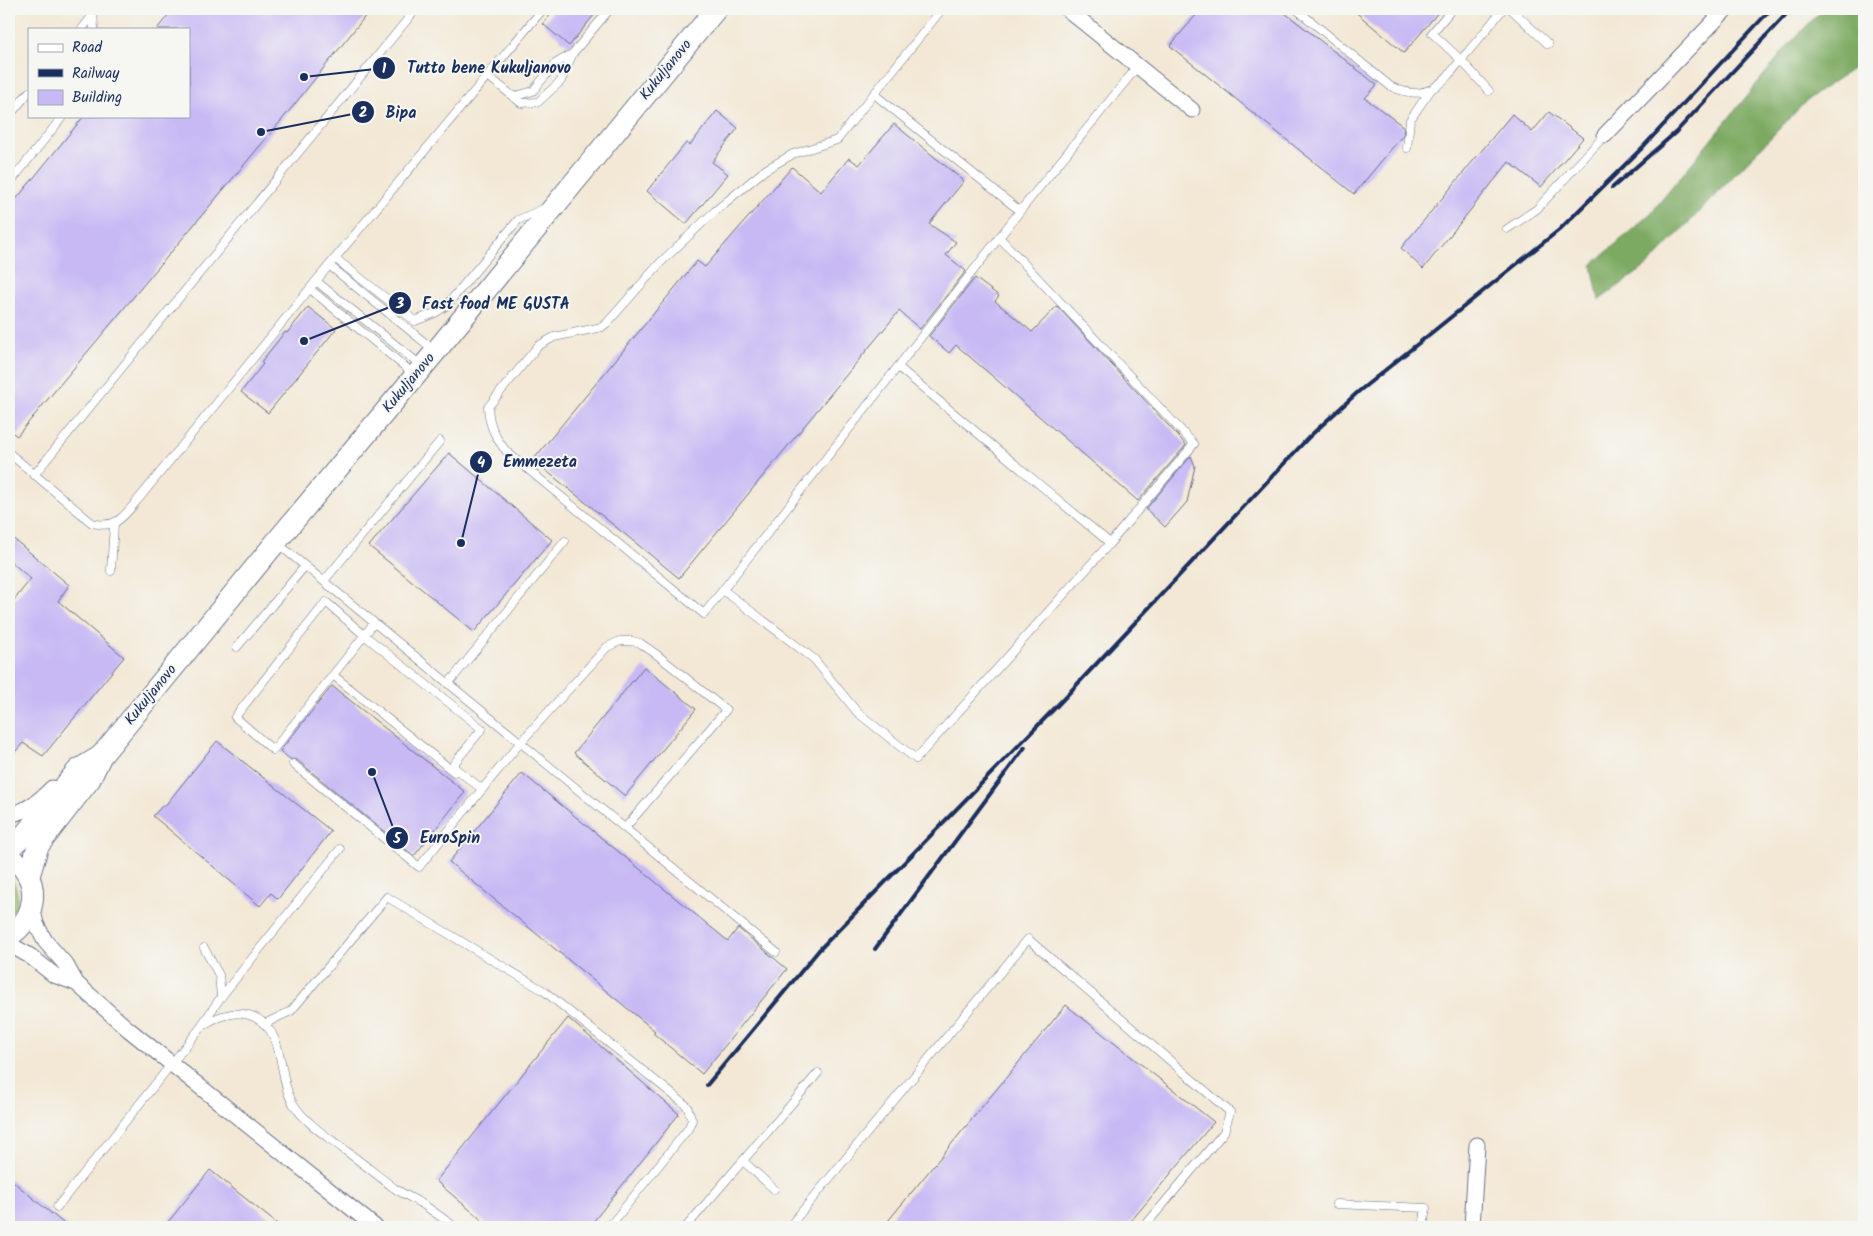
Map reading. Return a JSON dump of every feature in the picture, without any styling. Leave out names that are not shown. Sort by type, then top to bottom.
[{"type":"main road","name":"Kukuljanovo","points":[[32,906],[33,890],[28,876],[38,846],[90,779],[101,756],[716,9]]},
{"type":"main road","name":"Kukuljanovo","points":[[9,848],[25,834],[78,770],[101,756]]},
{"type":"main road","points":[[9,857],[19,864],[28,876]]},
{"type":"main road","points":[[9,936],[16,932],[26,921],[32,906]]},
{"type":"street","points":[[1067,9],[1192,110]]},
{"type":"street","points":[[1605,135],[1726,9]]},
{"type":"street","points":[[9,815],[18,813],[35,804],[58,782],[78,770]]},
{"type":"street","points":[[32,906],[36,924],[44,941],[66,965],[76,983]]},
{"type":"street","points":[[9,944],[30,956],[54,975],[76,983],[172,1064],[375,1227]]},
{"type":"street","points":[[1472,1227],[1478,1145]]},
{"type":"lane","points":[[34,475],[416,9]]},
{"type":"lane","points":[[111,571],[114,524],[141,496],[316,281],[543,9]]},
{"type":"lane","points":[[488,76],[521,103],[538,102],[561,81],[573,53],[610,9]]},
{"type":"lane","points":[[942,9],[837,140],[793,154],[772,166],[715,211],[661,262],[602,328],[554,337],[538,346],[488,407],[489,421],[498,441],[507,452],[704,614],[999,237],[1138,66]]},
{"type":"lane","points":[[1296,9],[1390,86],[1412,93],[1430,91]]},
{"type":"lane","points":[[1452,9],[1432,32],[1461,60],[1489,92]]},
{"type":"lane","points":[[1407,148],[1410,120],[1430,91],[1444,81],[1503,9]]},
{"type":"lane","points":[[1511,9],[1548,44]]},
{"type":"lane","points":[[83,28],[93,12]]},
{"type":"lane","points":[[93,12],[94,28]]},
{"type":"lane","points":[[513,97],[533,91],[555,64],[573,53]]},
{"type":"lane","points":[[9,116],[28,93]]},
{"type":"lane","points":[[874,94],[1020,211]]},
{"type":"lane","points":[[9,184],[61,118]]},
{"type":"lane","points":[[1507,229],[1537,209],[1605,135]]},
{"type":"lane","points":[[336,259],[415,321],[436,313],[446,306],[518,220],[558,202]]},
{"type":"lane","points":[[723,590],[814,659],[858,712],[916,759],[1110,543],[1194,444],[999,237]]},
{"type":"lane","points":[[330,266],[424,364]]},
{"type":"lane","points":[[316,281],[424,364]]},
{"type":"lane","points":[[310,289],[424,364]]},
{"type":"lane","points":[[898,367],[1110,543]]},
{"type":"lane","points":[[324,581],[440,441]]},
{"type":"lane","points":[[9,453],[92,522],[102,525],[114,524]]},
{"type":"lane","points":[[448,684],[564,541]]},
{"type":"lane","points":[[276,542],[776,952]]},
{"type":"lane","points":[[237,647],[305,566]]},
{"type":"lane","points":[[374,623],[364,635],[332,675],[273,750],[235,717],[326,602],[364,635],[482,729],[452,766],[481,791]]},
{"type":"lane","points":[[293,764],[419,867],[520,743],[602,652],[620,641],[632,641],[646,646],[726,710],[625,828]]},
{"type":"lane","points":[[332,675],[481,791]]},
{"type":"lane","points":[[57,1207],[172,1064],[221,997],[340,849]]},
{"type":"lane","points":[[264,1024],[291,1012],[387,898],[544,991],[687,1106],[692,1120],[688,1129],[609,1227]]},
{"type":"lane","points":[[789,1227],[1028,939],[1230,1112],[1224,1132],[1144,1227]]},
{"type":"lane","points":[[204,948],[219,975],[221,997]]},
{"type":"lane","points":[[201,1026],[216,1018],[234,1014],[251,1016],[264,1024],[270,1031],[276,1044],[286,1090],[304,1117],[396,1189],[455,1227]]},
{"type":"lane","points":[[686,1227],[818,1073]]},
{"type":"lane","points":[[743,1161],[774,1188]]},
{"type":"lane","points":[[1336,1204],[1426,1208],[1423,1227]]},
{"type":"green space","points":[[1823,9],[1864,9],[1864,61],[1807,100],[1648,265],[1599,300],[1592,265],[1651,213],[1791,42]]},
{"type":"green space","points":[[9,875],[17,891],[17,902],[9,917]]},
{"type":"building","points":[[173,9],[371,9],[290,110],[17,436],[9,430],[9,208],[82,118],[190,118],[190,28],[158,28]]},
{"type":"building","points":[[555,9],[599,9],[569,46],[543,24]]},
{"type":"building","points":[[1201,9],[1280,9],[1377,85],[1365,98],[1404,127],[1403,135],[1354,194],[1170,46]]},
{"type":"building","points":[[1352,9],[1441,9],[1404,53]]},
{"type":"building","points":[[717,111],[738,128],[712,162],[728,174],[686,224],[647,191],[686,143],[690,145]]},
{"type":"building","points":[[1549,112],[1583,138],[1541,187],[1509,162],[1423,269],[1401,248],[1512,114],[1532,132]]},
{"type":"building","points":[[894,124],[964,181],[929,224],[956,242],[946,255],[966,271],[920,329],[899,311],[679,578],[533,460],[697,261],[705,267],[792,167],[821,192],[849,158],[859,165]]},
{"type":"building","points":[[975,278],[999,296],[995,301],[1032,332],[1057,306],[1186,445],[1138,501],[956,345],[949,353],[929,336]]},
{"type":"building","points":[[308,307],[336,329],[268,413],[241,392],[263,364],[261,362]]},
{"type":"building","points":[[449,453],[552,540],[474,632],[369,546]]},
{"type":"building","points":[[1191,456],[1195,466],[1187,502],[1165,527],[1146,509]]},
{"type":"building","points":[[9,535],[69,585],[58,601],[124,657],[43,756],[23,743],[9,759],[9,606],[31,579],[9,560]]},
{"type":"building","points":[[644,667],[696,709],[625,796],[574,753]]},
{"type":"building","points":[[332,686],[465,792],[414,856],[297,760],[290,759],[280,751]]},
{"type":"building","points":[[217,741],[331,831],[278,899],[271,893],[260,906],[153,816],[163,805],[164,807]]},
{"type":"building","points":[[522,773],[728,941],[738,928],[787,969],[702,1074],[653,1033],[655,1031],[449,862]]},
{"type":"building","points":[[1066,1005],[1214,1122],[1126,1227],[883,1227]]},
{"type":"building","points":[[568,1018],[679,1114],[589,1227],[490,1227],[436,1181]]},
{"type":"building","points":[[210,1170],[281,1227],[164,1227]]},
{"type":"building","points":[[9,1178],[40,1204],[68,1227],[9,1227]]},
{"type":"railway","points":[[707,1085],[819,950],[1054,709],[1309,437],[1358,392],[1559,230],[1642,148],[1771,9]]},
{"type":"railway","points":[[1612,188],[1676,132],[1791,9]]},
{"type":"railway","points":[[875,949],[1025,747]]},
{"type":"place","name":"Tutto bene Kukuljanovo","points":[[304,77]]},
{"type":"place","name":"Bipa","points":[[261,132]]},
{"type":"place","name":"Fast food ME GUSTA","points":[[304,341]]},
{"type":"place","name":"Emmezeta","points":[[461,543]]},
{"type":"place","name":"EuroSpin","points":[[372,772]]}]
